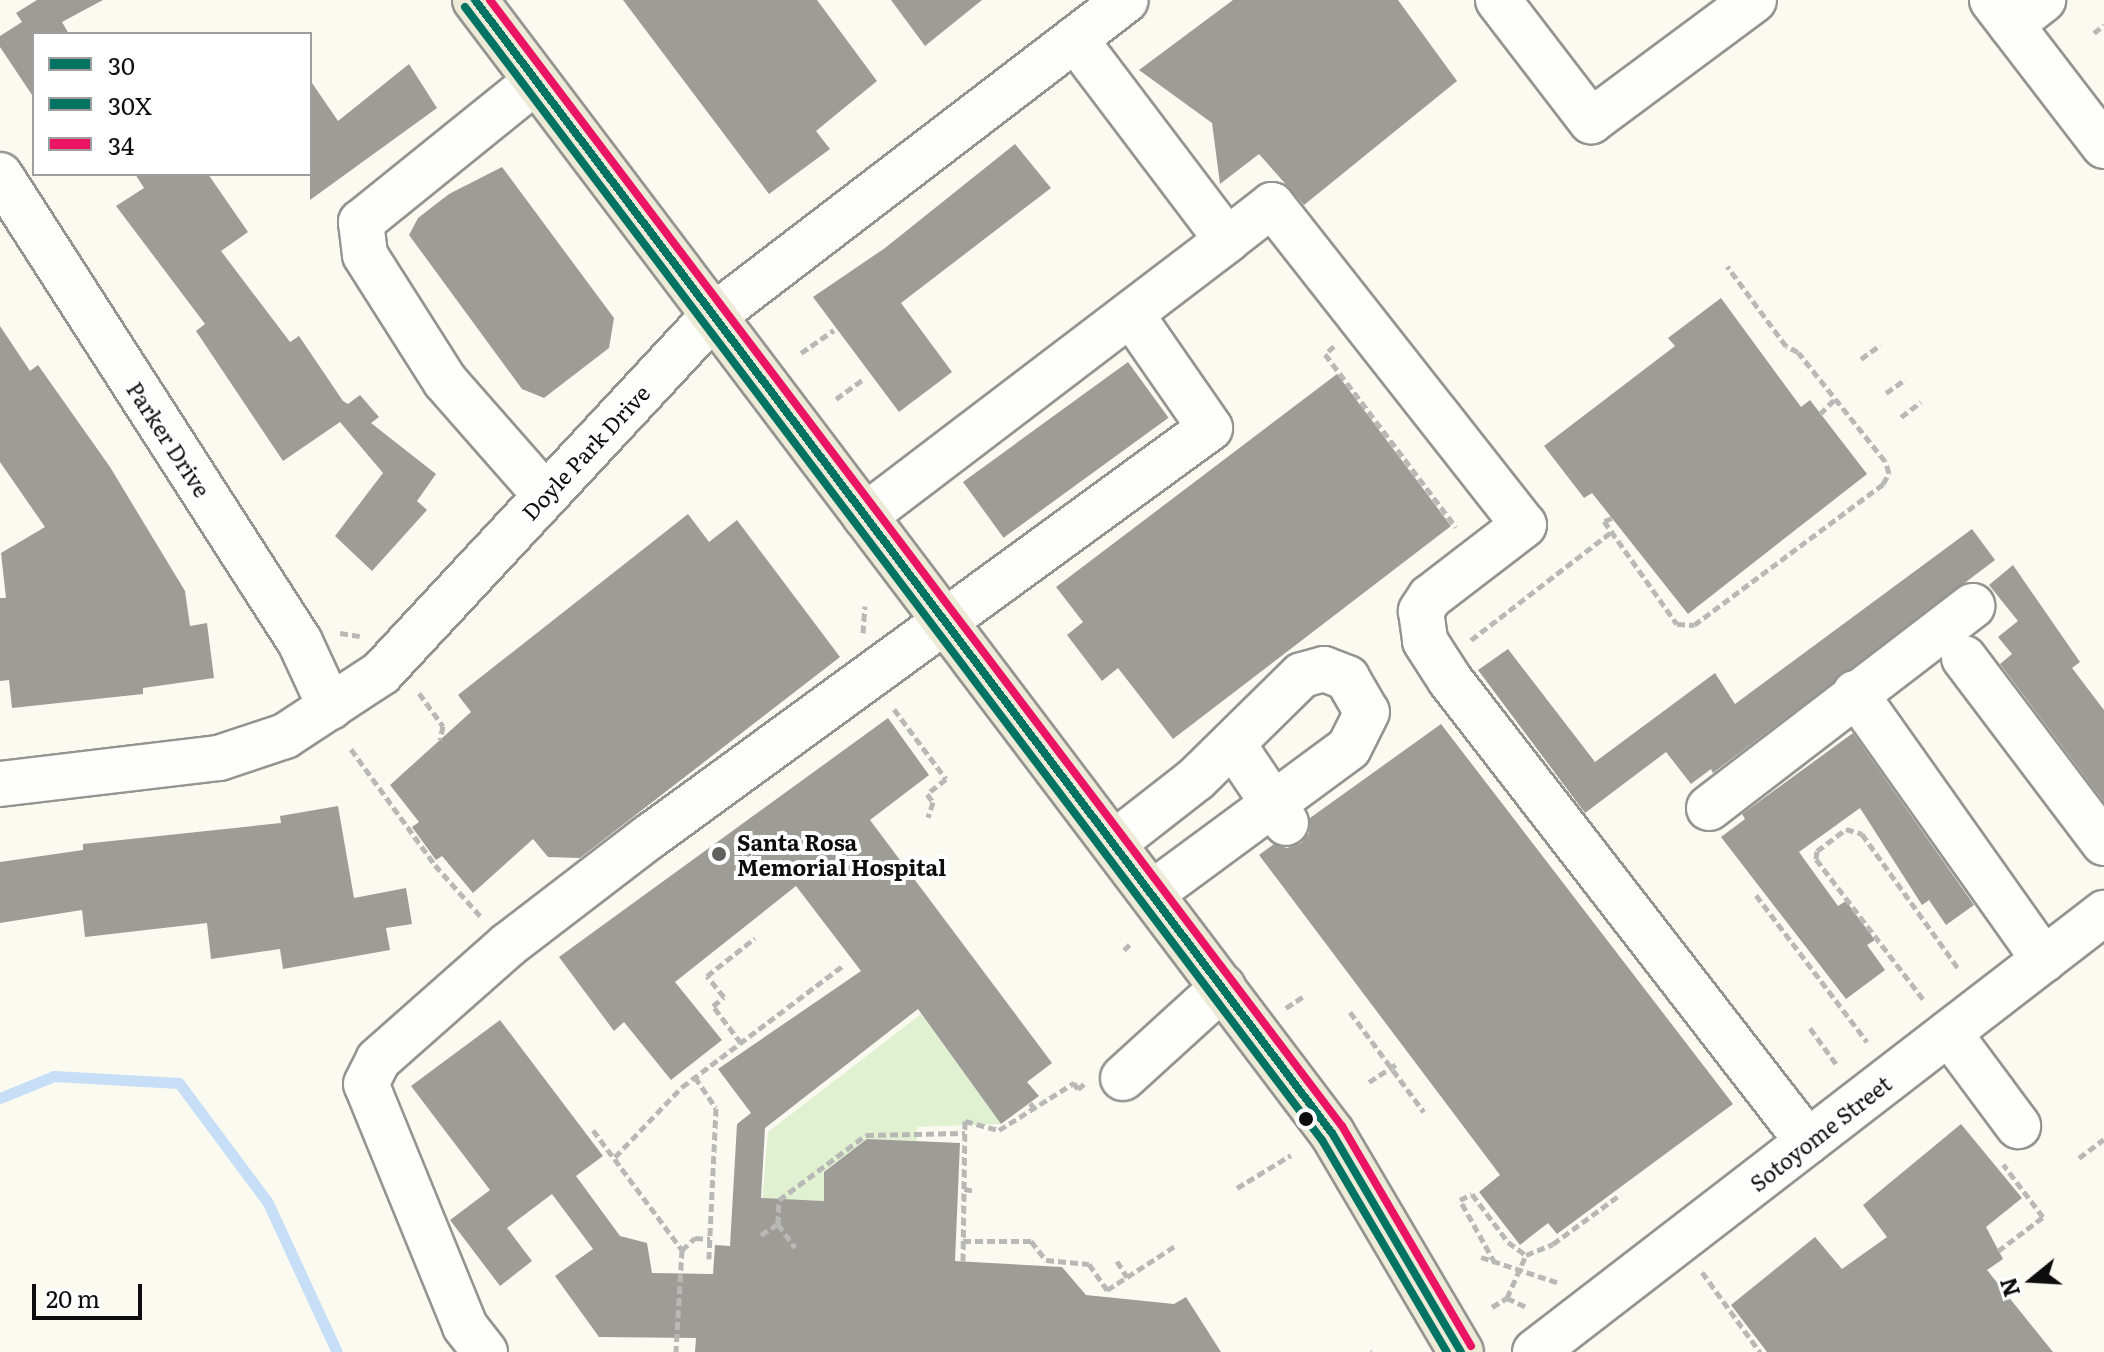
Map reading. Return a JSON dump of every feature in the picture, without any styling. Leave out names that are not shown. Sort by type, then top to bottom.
[{"type":"main road","points":[[475,0],[1332,1133],[1407,1252],[1461,1352]]},
{"type":"street","name":"Doyle Park Drive","points":[[0,784],[219,758],[285,736],[381,673],[712,317],[1126,0]]},
{"type":"street","points":[[1498,0],[1591,121],[1754,0]]},
{"type":"street","points":[[2015,8],[2104,146]]},
{"type":"street","points":[[1075,39],[1227,240]]},
{"type":"street","points":[[536,81],[361,222],[365,255],[445,381],[545,495]]},
{"type":"street","name":"Parker Drive","points":[[0,175],[300,642],[330,707]]},
{"type":"street","points":[[865,516],[1272,205],[1524,525],[1430,597],[1421,611],[1425,641],[1450,680],[1808,1142]]},
{"type":"street","points":[[485,1352],[465,1326],[366,1084],[378,1060],[508,945],[944,619],[1210,428],[1131,314]]},
{"type":"street","points":[[1709,808],[1972,606]]},
{"type":"street","points":[[1964,658],[2104,843]]},
{"type":"street","points":[[1114,843],[1196,779],[1302,675],[1324,669],[1347,678],[1359,693],[1367,712],[1349,748],[1280,813],[1152,893]]},
{"type":"street","points":[[1855,693],[2044,960]]},
{"type":"street","points":[[1233,744],[1280,813]]},
{"type":"street","name":"Sotoyome Street","points":[[1535,1352],[2104,913]]},
{"type":"street","points":[[1109,1077],[1223,987]]},
{"type":"street","points":[[1949,1033],[2008,1141]]},
{"type":"path","points":[[2094,33],[2104,25]]},
{"type":"path","points":[[1612,518],[1604,521],[1677,624],[1694,625],[1883,484],[1889,473],[1885,461],[1727,266]]},
{"type":"path","points":[[801,353],[834,330]]},
{"type":"path","points":[[1345,338],[1325,354],[1466,540]]},
{"type":"path","points":[[1861,359],[1880,345]]},
{"type":"path","points":[[836,399],[864,379]]},
{"type":"path","points":[[1886,393],[1906,379]]},
{"type":"path","points":[[1820,414],[1834,400]]},
{"type":"path","points":[[1901,417],[1921,402]]},
{"type":"path","points":[[1458,650],[1611,532]]},
{"type":"path","points":[[416,689],[443,726],[440,740]]},
{"type":"path","points":[[889,702],[946,779],[927,794],[933,802],[928,817]]},
{"type":"path","points":[[351,749],[435,865],[489,925]]},
{"type":"path","points":[[1923,999],[1816,859],[1817,851],[1846,829],[1862,834],[1960,971]]},
{"type":"path","points":[[1756,895],[1867,1042]]},
{"type":"path","points":[[741,1043],[713,1006],[724,997],[707,976],[755,938]]},
{"type":"path","points":[[1124,950],[1131,943]]},
{"type":"path","points":[[615,1157],[695,1077],[844,965]]},
{"type":"path","points":[[1286,1008],[1305,995]]},
{"type":"path","points":[[1350,1012],[1424,1112]]},
{"type":"path","points":[[1810,1028],[1837,1065]]},
{"type":"path","points":[[1369,1082],[1398,1063]]},
{"type":"path","points":[[695,1077],[716,1108],[709,1259]]},
{"type":"path","points":[[963,1261],[965,1121],[999,1130],[1036,1110],[1074,1083],[1078,1089],[1109,1077]]},
{"type":"path","points":[[1030,1103],[1036,1110]]},
{"type":"path","points":[[593,1130],[682,1250],[676,1352]]},
{"type":"path","points":[[795,1247],[778,1224],[779,1200],[866,1135],[965,1133]]},
{"type":"path","points":[[2079,1158],[2104,1139]]},
{"type":"path","points":[[1998,1251],[2043,1217],[2008,1141]]},
{"type":"path","points":[[1237,1188],[1291,1155]]},
{"type":"path","points":[[964,1189],[976,1191]]},
{"type":"path","points":[[1495,1263],[1460,1200],[1472,1194],[1508,1242],[1526,1255]]},
{"type":"path","points":[[1492,1307],[1507,1298],[1526,1255],[1553,1244],[1621,1194]]},
{"type":"path","points":[[761,1235],[778,1224]]},
{"type":"path","points":[[682,1250],[695,1238],[710,1239]]},
{"type":"path","points":[[963,1241],[1031,1241],[1046,1260],[1089,1264],[1107,1290],[1175,1246]]},
{"type":"path","points":[[1481,1257],[1518,1273],[1560,1283]]},
{"type":"path","points":[[1117,1261],[1127,1277]]},
{"type":"path","points":[[1701,1271],[1760,1352]]},
{"type":"path","points":[[1507,1298],[1528,1308]]},
{"type":"green space","points":[[921,1014],[1001,1124],[917,1127],[917,1141],[867,1139],[824,1172],[824,1201],[806,1200],[758,1248],[768,1132]]},
{"type":"building","points":[[37,0],[103,0],[62,22],[68,32],[32,32],[32,95],[0,47],[0,36],[22,22],[16,13]]},
{"type":"building","points":[[623,0],[817,0],[877,81],[816,131],[830,149],[769,194]]},
{"type":"building","points":[[891,0],[982,0],[925,46]]},
{"type":"building","points":[[1233,0],[1398,0],[1457,81],[1304,205],[1259,154],[1220,184],[1212,123],[1139,70]]},
{"type":"building","points":[[409,64],[437,108],[310,200],[312,83],[338,121]]},
{"type":"building","points":[[1015,144],[1051,188],[901,303],[952,372],[899,412],[813,297],[885,248]]},
{"type":"building","points":[[502,167],[614,318],[609,348],[544,398],[522,389],[409,235],[418,218],[449,194]]},
{"type":"building","points":[[136,176],[209,176],[248,232],[221,251],[290,342],[299,336],[343,401],[348,404],[360,395],[379,417],[371,423],[436,474],[417,501],[427,510],[372,571],[335,536],[383,473],[340,422],[283,461],[196,331],[205,324],[116,206],[144,188]]},
{"type":"building","points":[[1721,298],[1801,407],[1810,400],[1867,474],[1688,614],[1592,493],[1584,498],[1544,446],[1675,346],[1668,338]]},
{"type":"building","points":[[0,326],[30,371],[38,365],[110,467],[185,591],[190,626],[207,623],[214,678],[143,688],[143,694],[12,708],[9,680],[0,681],[0,598],[6,598],[1,553],[45,527],[0,462]]},
{"type":"building","points":[[1128,362],[1169,418],[1004,538],[963,482]]},
{"type":"building","points":[[1337,374],[1451,526],[1173,739],[1118,668],[1102,681],[1067,635],[1083,622],[1056,587]]},
{"type":"building","points":[[688,514],[709,542],[737,520],[840,657],[580,858],[548,857],[533,839],[473,893],[442,856],[436,860],[412,827],[419,822],[390,785],[471,712],[458,695]]},
{"type":"building","points":[[1972,529],[1995,560],[1713,773],[1711,769],[1691,784],[1666,752],[1585,813],[1478,670],[1508,649],[1595,762],[1715,673],[1735,704]]},
{"type":"building","points":[[2013,565],[2080,662],[2072,668],[2104,710],[2104,802],[2000,664],[2012,654],[1998,637],[2018,621],[1989,585]]},
{"type":"building","points":[[888,718],[929,775],[870,820],[1052,1063],[1027,1082],[1039,1096],[1001,1124],[918,1009],[765,1128],[761,1198],[824,1201],[824,1172],[867,1139],[960,1143],[955,1261],[1062,1267],[1086,1295],[1174,1304],[1186,1297],[1221,1352],[695,1352],[696,1338],[599,1337],[555,1276],[593,1249],[552,1194],[507,1228],[532,1261],[500,1286],[450,1220],[490,1190],[411,1086],[500,1020],[603,1156],[576,1176],[620,1236],[647,1243],[652,1273],[713,1274],[715,1245],[730,1246],[737,1124],[751,1113],[718,1069],[861,971],[796,886],[675,982],[722,1040],[671,1080],[624,1022],[614,1031],[559,957]]},
{"type":"building","points":[[1441,724],[1733,1104],[1557,1234],[1548,1223],[1520,1245],[1479,1192],[1500,1175],[1259,855],[1274,844],[1287,848],[1301,843],[1309,833],[1310,818]]},
{"type":"building","points":[[1853,733],[1974,905],[1946,925],[1929,900],[1922,905],[1860,808],[1799,852],[1838,906],[1846,901],[1875,940],[1867,945],[1885,970],[1846,999],[1721,837],[1745,819],[1742,814]]},
{"type":"building","points":[[338,806],[354,898],[406,888],[412,924],[386,928],[390,950],[283,969],[280,949],[211,959],[207,923],[85,937],[82,910],[0,923],[0,862],[83,850],[83,844],[281,823],[280,816]]},
{"type":"building","points":[[1961,1124],[2022,1198],[1986,1227],[2003,1259],[1987,1270],[2053,1352],[1767,1352],[1731,1305],[1815,1237],[1842,1269],[1887,1237],[1863,1205]]},
{"type":"waterway","points":[[0,1098],[54,1076],[179,1083],[268,1203],[337,1352]]},
{"type":"transit line","name":"30","points":[[475,0],[1332,1133],[1461,1352]]},
{"type":"transit line","name":"34","points":[[490,0],[1342,1126],[1471,1346]]},
{"type":"transit line","name":"30X","points":[[465,7],[1322,1140],[1447,1352]]},
{"type":"place","name":"Santa Rosa Memorial Hospital","points":[[719,854]]}]
